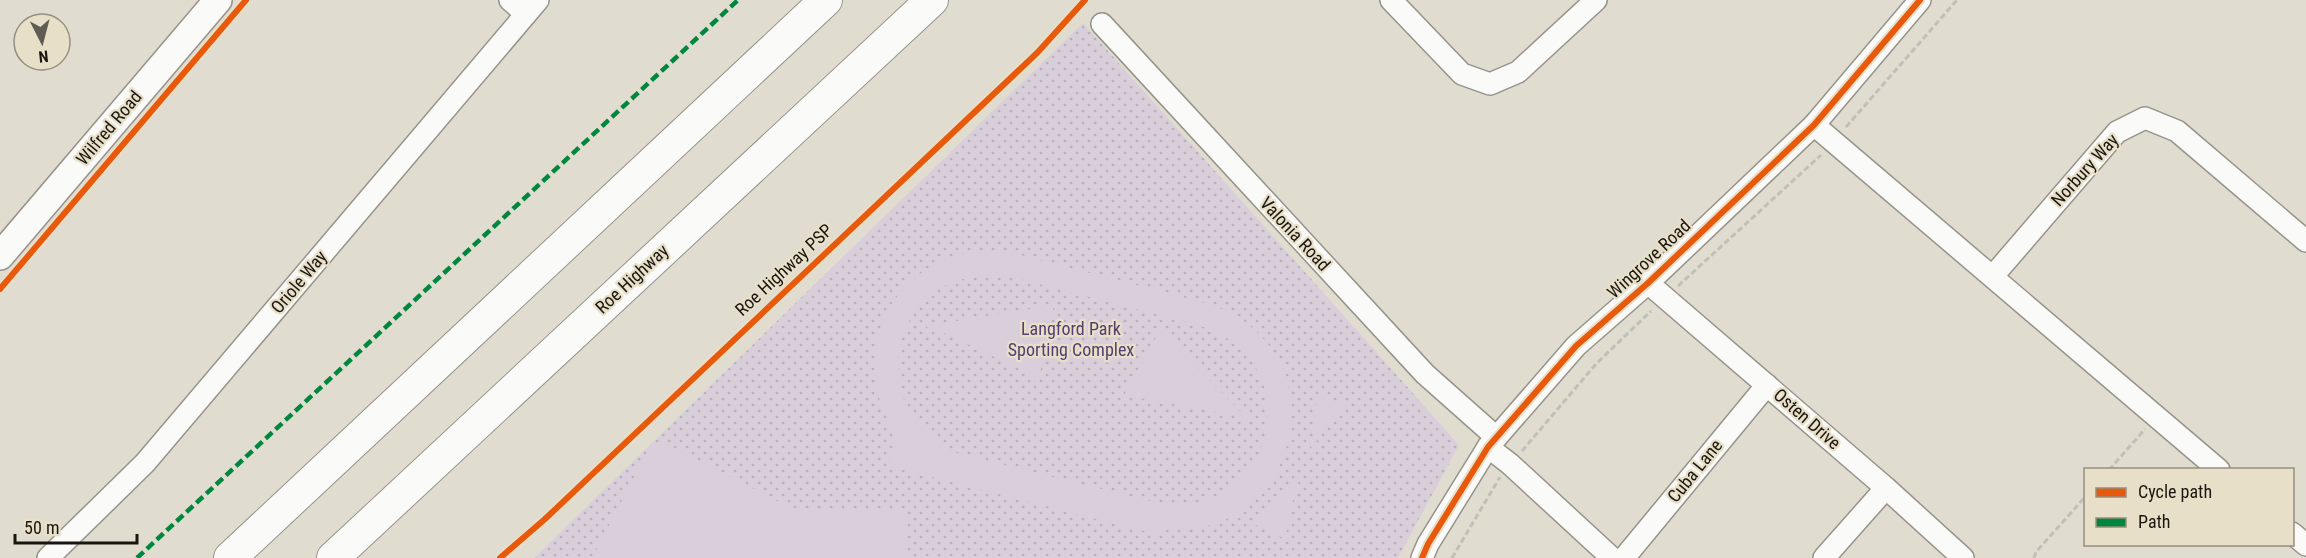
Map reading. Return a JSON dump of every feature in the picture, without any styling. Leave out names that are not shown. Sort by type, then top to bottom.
[{"type":"highway","points":[[230,558],[826,0]]},
{"type":"highway","name":"Roe Highway","points":[[333,558],[932,0]]},
{"type":"main road","name":"Wilfred Road","points":[[0,256],[218,0]]},
{"type":"street","points":[[1391,0],[1462,74],[1490,84],[1518,72],[1596,0]]},
{"type":"street","name":"Wingrove Road","points":[[1422,558],[1492,442],[1576,346],[1648,283],[1814,125],[1920,0]]},
{"type":"street","name":"Oriole Way","points":[[48,558],[145,463],[525,5]]},
{"type":"street","name":"Valonia Road","points":[[1102,24],[1510,464],[1612,558]]},
{"type":"street","name":"Norbury Way","points":[[1993,276],[2117,132],[2145,118],[2177,131],[2306,241]]},
{"type":"street","points":[[1814,125],[2216,468]]},
{"type":"street","name":"Osten Drive","points":[[1648,283],[1886,488],[1963,558]]},
{"type":"street","name":"Cuba Lane","points":[[1624,558],[1767,385]]},
{"type":"street","points":[[1824,558],[1886,488]]},
{"type":"street","points":[[2294,535],[2306,544]]},
{"type":"path","points":[[1452,558],[1496,483],[1510,464],[1596,364],[1819,158],[1957,0]]},
{"type":"path","points":[[2111,468],[2156,416]]},
{"type":"path","points":[[2034,558],[2036,552],[2084,497]]},
{"type":"green space","name":"Langford Park Sporting Complex","points":[[1083,23],[1459,445],[1398,558],[534,558]]},
{"type":"green space","points":[[988,251],[1013,253],[1209,304],[1251,326],[1278,359],[1290,397],[1289,436],[1275,473],[1250,504],[1213,524],[1166,530],[1164,536],[888,466],[896,437],[898,437],[882,406],[875,375],[876,344],[886,316],[902,290],[925,270],[954,257]],"holes":[[[991,275],[1012,277],[1197,325],[1232,341],[1255,366],[1266,395],[1267,426],[1258,456],[1238,481],[1209,499],[1171,506],[959,454],[931,437],[915,419],[905,402],[900,383],[898,364],[900,345],[907,326],[917,310],[931,295],[944,286],[975,277]]]},
{"type":"green space","points":[[1054,305],[1039,378],[926,326],[929,323],[933,325]]},
{"type":"green space","points":[[1160,330],[1244,415],[1248,415],[1249,419],[1245,421],[1243,417],[1124,395]]},
{"type":"green space","points":[[1317,395],[1346,405],[1312,448],[1310,445],[1313,442]]},
{"type":"green space","points":[[663,442],[791,508],[899,510],[907,519],[906,558],[592,558],[651,444]]},
{"type":"green space","points":[[1296,480],[1299,483],[1296,486],[1285,539],[1254,524]]},
{"type":"marked path","points":[[137,558],[738,0]]},
{"type":"cycle path","points":[[0,289],[246,0]]},
{"type":"cycle path","name":"Roe Highway PSP","points":[[500,558],[545,519],[1037,53],[1085,0]]},
{"type":"cycle path","points":[[1422,558],[1428,544],[1488,447],[1576,346],[1648,283],[1814,125],[1920,0]]}]
